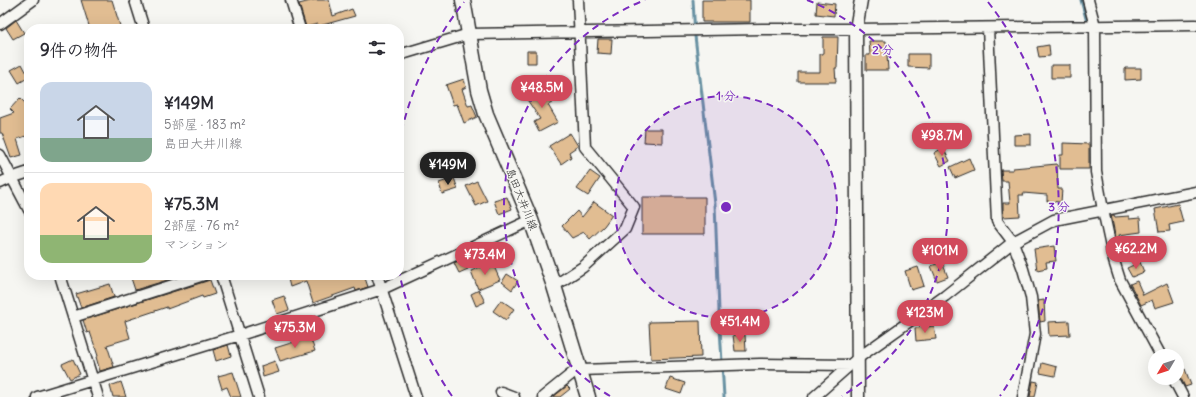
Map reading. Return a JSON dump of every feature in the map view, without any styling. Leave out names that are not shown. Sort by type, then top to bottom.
[{"type":"main road","name":"島田大井川線","points":[[463,0],[479,90],[486,114],[531,220],[554,286],[581,370],[588,397]]},
{"type":"street","points":[[0,24],[33,0]]},
{"type":"street","points":[[135,0],[142,24]]},
{"type":"street","points":[[291,0],[298,24]]},
{"type":"street","points":[[554,286],[583,267],[626,229],[634,207],[586,147],[578,0]]},
{"type":"street","points":[[858,397],[855,362],[856,29],[861,0]]},
{"type":"street","points":[[1088,0],[1095,26],[1096,172],[1103,210],[1114,261],[1120,280],[1157,349]]},
{"type":"street","points":[[404,54],[469,34],[762,28],[856,29],[1196,25]]},
{"type":"street","points":[[988,28],[997,221],[1013,242],[1023,269],[1031,297],[1035,334],[1023,397]]},
{"type":"street","points":[[0,155],[24,201]]},
{"type":"street","points":[[0,184],[24,174]]},
{"type":"street","points":[[814,397],[855,362],[945,296],[1013,242],[1054,220],[1196,192]]},
{"type":"street","points":[[404,278],[531,220]]},
{"type":"street","points":[[62,280],[98,397]]},
{"type":"street","points":[[74,317],[189,280]]},
{"type":"street","points":[[223,280],[259,397]]},
{"type":"street","points":[[379,280],[416,397]]},
{"type":"street","points":[[37,397],[240,335],[382,288],[400,280]]},
{"type":"street","points":[[543,397],[574,372],[581,370],[855,362]]},
{"type":"street","points":[[1177,385],[1183,397]]},
{"type":"street","points":[[501,392],[514,397]]},
{"type":"building","points":[[81,0],[112,0],[119,24],[88,24]]},
{"type":"building","points":[[314,0],[329,0],[333,16],[352,9],[355,16],[326,24],[305,24],[299,4]]},
{"type":"building","points":[[702,0],[750,0],[750,22],[702,22]]},
{"type":"building","points":[[817,2],[835,4],[834,16],[816,14]]},
{"type":"building","points":[[16,20],[24,33],[13,39],[6,28]]},
{"type":"building","points":[[823,37],[838,37],[837,68],[835,68],[836,82],[798,82],[798,72],[820,72],[820,54],[823,54]]},
{"type":"building","points":[[598,39],[612,39],[611,54],[597,53]]},
{"type":"building","points":[[869,41],[886,41],[888,70],[866,70],[866,55],[870,55]]},
{"type":"building","points":[[1049,45],[1050,56],[1039,57],[1037,47]]},
{"type":"building","points":[[527,51],[536,51],[536,63],[527,63]]},
{"type":"building","points":[[908,54],[929,54],[929,68],[908,67]]},
{"type":"building","points":[[22,64],[24,68],[24,80],[19,83],[11,70]]},
{"type":"building","points":[[1051,65],[1070,65],[1070,78],[1051,78]]},
{"type":"building","points":[[1125,68],[1141,68],[1141,79],[1125,80]]},
{"type":"building","points":[[464,79],[466,87],[462,89],[468,106],[472,105],[477,117],[464,123],[457,104],[453,105],[446,85]]},
{"type":"building","points":[[534,89],[537,94],[545,89],[552,103],[548,105],[558,122],[539,132],[534,122],[540,119],[524,95]]},
{"type":"building","points":[[20,98],[24,102],[24,137],[17,139],[22,155],[11,158],[2,133],[0,133],[0,118],[14,113],[10,109]]},
{"type":"building","points":[[645,129],[662,129],[662,143],[644,142]]},
{"type":"building","points":[[570,133],[578,146],[569,152],[571,157],[561,164],[549,146]]},
{"type":"building","points":[[1031,134],[1031,145],[1014,145],[1014,135]]},
{"type":"building","points":[[1063,143],[1089,144],[1089,169],[1060,169],[1060,155],[1063,155]]},
{"type":"building","points":[[943,148],[950,161],[941,166],[934,153]]},
{"type":"building","points":[[969,158],[974,170],[955,178],[950,167]]},
{"type":"building","points":[[1057,164],[1058,189],[1062,189],[1061,202],[1047,201],[1047,195],[1023,193],[1024,195],[1019,195],[1020,216],[1003,217],[1003,203],[1010,203],[1008,181],[1002,181],[1001,170],[1013,170],[1013,168]]},
{"type":"building","points":[[590,171],[600,178],[588,196],[577,189]]},
{"type":"building","points":[[454,178],[458,189],[442,194],[439,183]]},
{"type":"building","points":[[477,181],[487,201],[476,206],[466,186]]},
{"type":"building","points":[[507,197],[512,209],[499,214],[494,201]]},
{"type":"building","points":[[642,197],[705,197],[705,234],[642,234]]},
{"type":"building","points":[[594,202],[612,215],[604,226],[590,239],[584,232],[572,238],[562,226],[577,211],[582,217]]},
{"type":"building","points":[[1178,204],[1183,222],[1169,225],[1170,231],[1159,232],[1155,209]]},
{"type":"building","points":[[1111,215],[1114,215],[1115,217],[1129,216],[1129,219],[1140,218],[1141,232],[1119,235],[1120,238],[1116,239]]},
{"type":"building","points":[[494,244],[498,251],[486,257],[482,250]]},
{"type":"building","points":[[1054,246],[1056,261],[1046,262],[1047,268],[1037,270],[1034,249]]},
{"type":"building","points":[[463,259],[468,269],[459,273],[454,263]]},
{"type":"building","points":[[492,262],[500,280],[478,289],[471,271]]},
{"type":"building","points":[[942,262],[948,277],[937,281],[931,266]]},
{"type":"building","points":[[1140,262],[1144,272],[1132,277],[1127,268]]},
{"type":"building","points":[[918,267],[924,286],[911,290],[905,271]]},
{"type":"building","points":[[507,274],[518,281],[512,290],[502,282]]},
{"type":"building","points":[[132,280],[168,280],[135,290]]},
{"type":"building","points":[[210,280],[215,294],[203,298],[202,296],[167,309],[167,307],[125,321],[130,338],[107,345],[114,367],[100,371],[96,357],[98,356],[90,332],[87,333],[83,320]]},
{"type":"building","points":[[288,280],[366,280],[368,287],[356,291],[355,288],[313,303],[306,281],[290,287]]},
{"type":"building","points":[[1137,281],[1143,295],[1167,283],[1174,302],[1155,308],[1152,300],[1141,305],[1130,284]]},
{"type":"building","points":[[110,284],[114,297],[81,308],[76,294]]},
{"type":"building","points":[[479,290],[485,302],[476,306],[471,294]]},
{"type":"building","points":[[284,296],[289,310],[277,314],[272,300]]},
{"type":"building","points":[[501,300],[514,309],[506,320],[493,311]]},
{"type":"building","points":[[1044,300],[1045,321],[1040,322],[1038,301]]},
{"type":"building","points":[[700,321],[701,357],[651,359],[649,322]]},
{"type":"building","points":[[1069,321],[1070,335],[1049,336],[1048,322]]},
{"type":"building","points":[[934,326],[936,339],[916,341],[915,328]]},
{"type":"building","points":[[733,335],[745,335],[746,351],[735,351]]},
{"type":"building","points":[[310,337],[315,351],[280,361],[275,348]]},
{"type":"building","points":[[228,345],[231,356],[216,361],[213,350]]},
{"type":"building","points":[[73,359],[80,374],[70,379],[62,364]]},
{"type":"building","points":[[275,361],[279,372],[263,377],[261,366]]},
{"type":"building","points":[[1042,363],[1057,367],[1055,376],[1040,373]]},
{"type":"building","points":[[1184,369],[1191,385],[1185,387],[1184,385]]},
{"type":"building","points":[[233,372],[241,397],[231,397],[227,387],[222,389],[218,376]]},
{"type":"building","points":[[670,378],[685,383],[681,394],[666,389]]},
{"type":"building","points":[[1033,381],[1038,382],[1035,397],[1030,397]]},
{"type":"building","points":[[121,382],[126,397],[113,397],[110,386]]},
{"type":"building","points":[[567,386],[570,389],[560,397],[553,397]]},
{"type":"waterway","points":[[693,0],[695,36],[715,204],[724,397]]},
{"type":"waterway","points":[[1081,0],[1087,22]]}]
